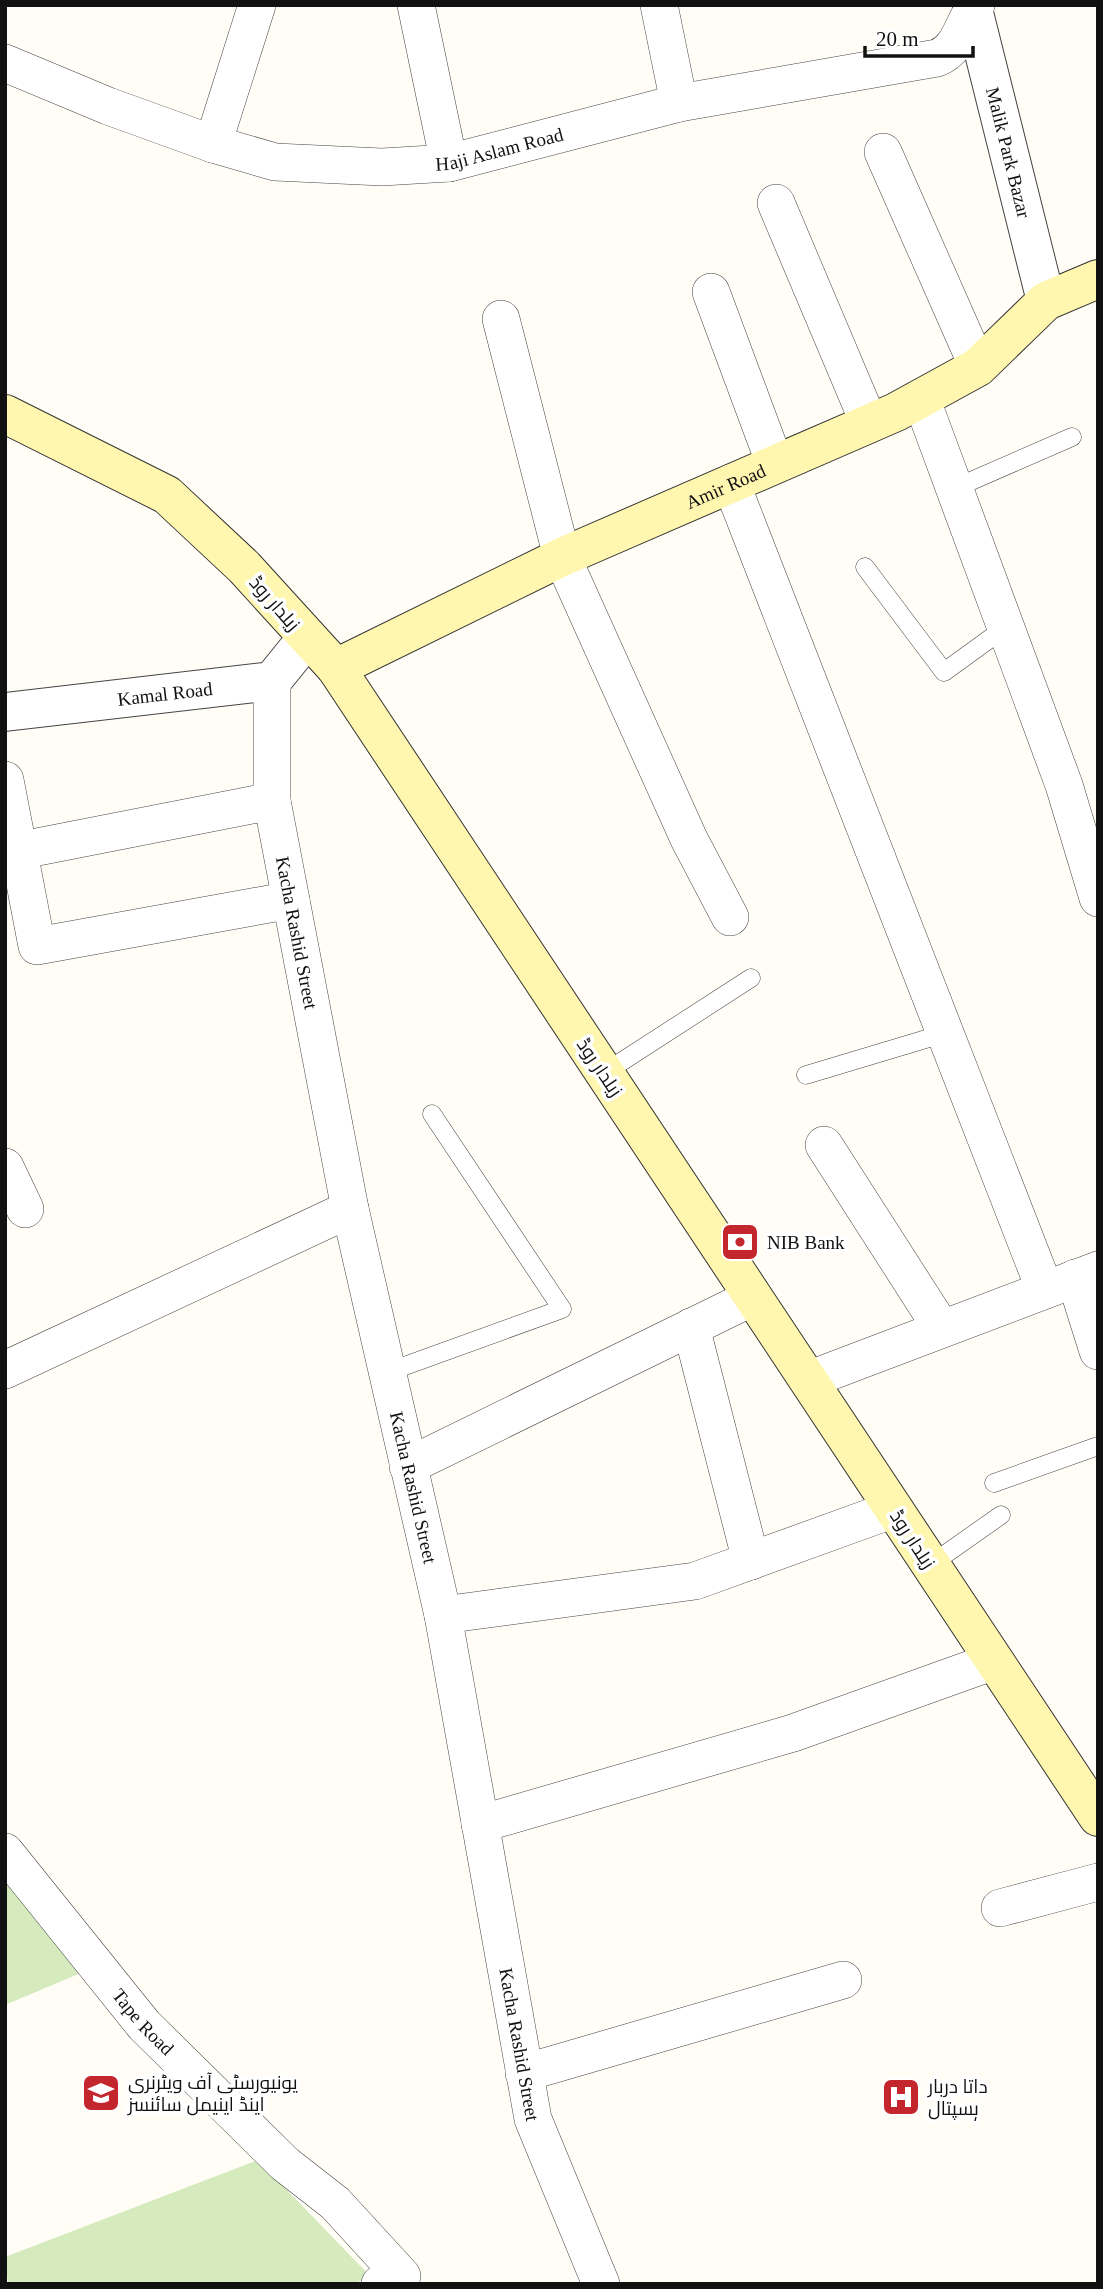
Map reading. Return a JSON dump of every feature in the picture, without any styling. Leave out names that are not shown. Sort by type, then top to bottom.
[{"type":"main road","name":"Amir Road","points":[[335,668],[562,557],[921,398],[978,367],[1046,301],[1098,279]]},
{"type":"main road","name":"زیلدار روڈ","points":[[5,414],[167,495],[244,567],[306,639],[335,668],[1098,1817]]},
{"type":"street","points":[[213,144],[257,5]]},
{"type":"street","points":[[416,5],[449,163]]},
{"type":"street","points":[[659,5],[679,103]]},
{"type":"street","name":"Haji Aslam Road","points":[[5,63],[108,106],[213,144],[275,162],[382,167],[449,163],[679,103],[937,58],[948,54],[956,44],[974,6]]},
{"type":"street","name":"Malik Park Bazar","points":[[974,6],[1046,301]]},
{"type":"street","points":[[883,152],[978,367]]},
{"type":"street","points":[[776,204],[869,423]]},
{"type":"street","points":[[711,292],[775,464]]},
{"type":"street","points":[[500,319],[562,557],[689,839],[730,917]]},
{"type":"street","points":[[921,398],[1064,785],[1098,898]]},
{"type":"street","points":[[731,483],[946,1033],[1073,1279],[1098,1350]]},
{"type":"street","points":[[272,681],[306,639]]},
{"type":"street","name":"Kamal Road","points":[[5,712],[272,681]]},
{"type":"street","name":"Kacha Rashid Street","points":[[272,681],[272,802],[351,1209],[443,1615],[533,2119],[601,2284]]},
{"type":"street","points":[[5,780],[37,946],[291,900]]},
{"type":"street","points":[[17,851],[272,802]]},
{"type":"street","points":[[824,1145],[942,1329]]},
{"type":"street","points":[[5,1167],[25,1209]]},
{"type":"street","points":[[5,1370],[351,1209]]},
{"type":"street","points":[[808,1380],[1073,1279]]},
{"type":"street","points":[[408,1466],[753,1297]]},
{"type":"street","points":[[691,1326],[751,1561]]},
{"type":"street","points":[[443,1615],[695,1581],[894,1510]]},
{"type":"street","points":[[481,1824],[793,1733],[994,1661]]},
{"type":"street","name":"Tape Road","points":[[5,1852],[144,2025],[285,2164],[335,2203],[397,2281]]},
{"type":"street","points":[[1000,1908],[1098,1882]]},
{"type":"street","points":[[524,2073],[843,1980]]},
{"type":"lane","points":[[955,488],[1072,438]]},
{"type":"lane","points":[[865,567],[944,673],[1006,627]]},
{"type":"lane","points":[[604,1073],[751,978]]},
{"type":"lane","points":[[806,1075],[946,1033]]},
{"type":"lane","points":[[388,1372],[562,1309],[432,1114]]},
{"type":"lane","points":[[993,1483],[1098,1446]]},
{"type":"lane","points":[[930,1565],[1001,1515]]},
{"type":"green space","points":[[5,1871],[88,1970],[5,2005]]},
{"type":"green space","points":[[258,2160],[371,2277],[352,2284],[8,2284],[5,2257]]},
{"type":"place","name":"NIB Bank","points":[[740,1242]]},
{"type":"place","name":"یونیورسٹی آف ویٹرنری اینڈ اینیمل سائنسز","points":[[101,2093]]},
{"type":"place","name":"داتا دربار ہسپتال","points":[[901,2097]]}]
